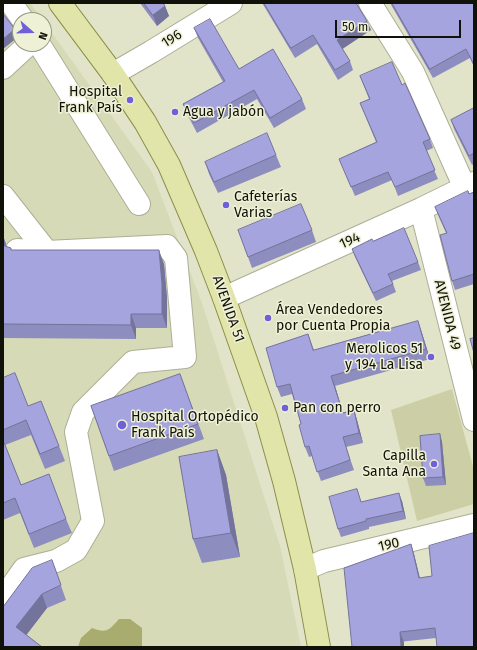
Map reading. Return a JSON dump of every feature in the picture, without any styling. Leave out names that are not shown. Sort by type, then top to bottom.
[{"type":"main road","name":"AVENIDA 51","points":[[60,3],[113,74],[145,122],[168,165],[206,251],[266,417],[284,481],[305,569],[320,647]]},
{"type":"street","points":[[11,3],[17,12]]},
{"type":"street","name":"196","points":[[113,74],[231,3]]},
{"type":"street","points":[[370,3],[413,72],[469,185]]},
{"type":"street","points":[[3,68],[20,52]]},
{"type":"street","points":[[44,52],[139,204]]},
{"type":"street","name":"194","points":[[224,298],[421,209],[469,185]]},
{"type":"street","points":[[3,196],[47,252]]},
{"type":"street","name":"AVENIDA 49","points":[[421,209],[474,420]]},
{"type":"street","points":[[3,599],[24,569],[56,561],[76,550],[93,521],[76,432],[83,412],[133,362],[185,357],[176,258],[167,246],[47,252],[17,250]]},
{"type":"street","name":"190","points":[[305,569],[324,561],[474,525]]},
{"type":"shaded area","name":"Hospital Ortopédico Frank País","points":[[3,3],[30,3],[37,12],[12,12],[12,52],[52,52],[52,33],[152,172],[202,303],[280,546],[301,647],[3,647]]},
{"type":"shaded area","points":[[452,389],[474,470],[474,504],[417,521],[391,410]]},
{"type":"shaded area","points":[[119,619],[130,619],[142,628],[141,647],[78,647],[81,638],[92,628],[101,631],[107,630]]},
{"type":"building","points":[[144,3],[163,3],[165,6],[153,15]]},
{"type":"building","points":[[264,3],[356,3],[367,21],[337,40],[350,61],[335,70],[313,35],[291,48]]},
{"type":"building","points":[[392,3],[474,3],[474,65],[466,49],[430,69]]},
{"type":"building","points":[[3,14],[12,25],[12,32],[3,39]]},
{"type":"building","points":[[210,19],[239,69],[273,49],[302,99],[270,118],[254,90],[194,123],[183,104],[225,81],[194,28]]},
{"type":"building","points":[[392,62],[402,85],[405,83],[430,139],[423,142],[435,170],[395,187],[388,172],[351,187],[339,159],[377,142],[360,103],[370,99],[360,76]]},
{"type":"building","points":[[474,108],[474,153],[469,156],[451,120]]},
{"type":"building","points":[[267,133],[276,155],[214,182],[205,162]]},
{"type":"building","points":[[468,191],[469,194],[474,192],[474,274],[452,281],[440,235],[447,233],[435,207]]},
{"type":"building","points":[[301,204],[312,230],[248,257],[238,230]]},
{"type":"building","points":[[404,228],[418,262],[388,274],[393,284],[373,293],[352,249],[372,239],[373,241]]},
{"type":"building","points":[[3,244],[11,248],[11,250],[159,250],[162,284],[162,314],[131,314],[131,325],[3,324]]},
{"type":"building","points":[[418,321],[426,349],[331,376],[343,413],[354,410],[359,433],[343,437],[350,460],[317,472],[309,446],[305,447],[299,425],[301,424],[290,384],[277,387],[266,348],[308,334],[313,350]]},
{"type":"building","points":[[474,338],[474,353],[470,339]]},
{"type":"building","points":[[15,373],[28,406],[41,401],[59,446],[40,454],[26,420],[3,430],[3,378]]},
{"type":"building","points":[[180,374],[198,424],[109,456],[91,406]]},
{"type":"building","name":"Capilla Santa Ana","points":[[440,434],[443,477],[423,478],[420,436]]},
{"type":"building","points":[[3,440],[21,485],[49,474],[66,519],[29,534],[15,498],[3,503]]},
{"type":"building","points":[[217,450],[231,533],[193,539],[179,457]]},
{"type":"building","points":[[357,489],[361,502],[399,493],[403,511],[366,519],[366,521],[338,529],[329,497]]},
{"type":"building","points":[[474,533],[474,647],[437,647],[435,628],[400,632],[401,647],[352,647],[344,568],[411,544],[419,578],[432,576],[429,546]]},
{"type":"building","points":[[52,560],[61,585],[42,594],[16,627],[42,647],[3,647],[3,607],[32,568]]},
{"type":"place","name":"Hospital Frank País","points":[[130,100]]},
{"type":"place","name":"Agua y jabón","points":[[175,112]]},
{"type":"place","name":"Cafeterías Varias","points":[[226,205]]},
{"type":"place","name":"Área Vendedores por Cuenta Propia","points":[[268,318]]},
{"type":"place","name":"Merolicos 51 y 194 La Lisa","points":[[431,357]]},
{"type":"place","name":"Pan con perro","points":[[285,408]]},
{"type":"place","name":"Hospital Ortopédico Frank País","points":[[122,425]]},
{"type":"place","name":"Capilla Santa Ana","points":[[434,464]]}]
